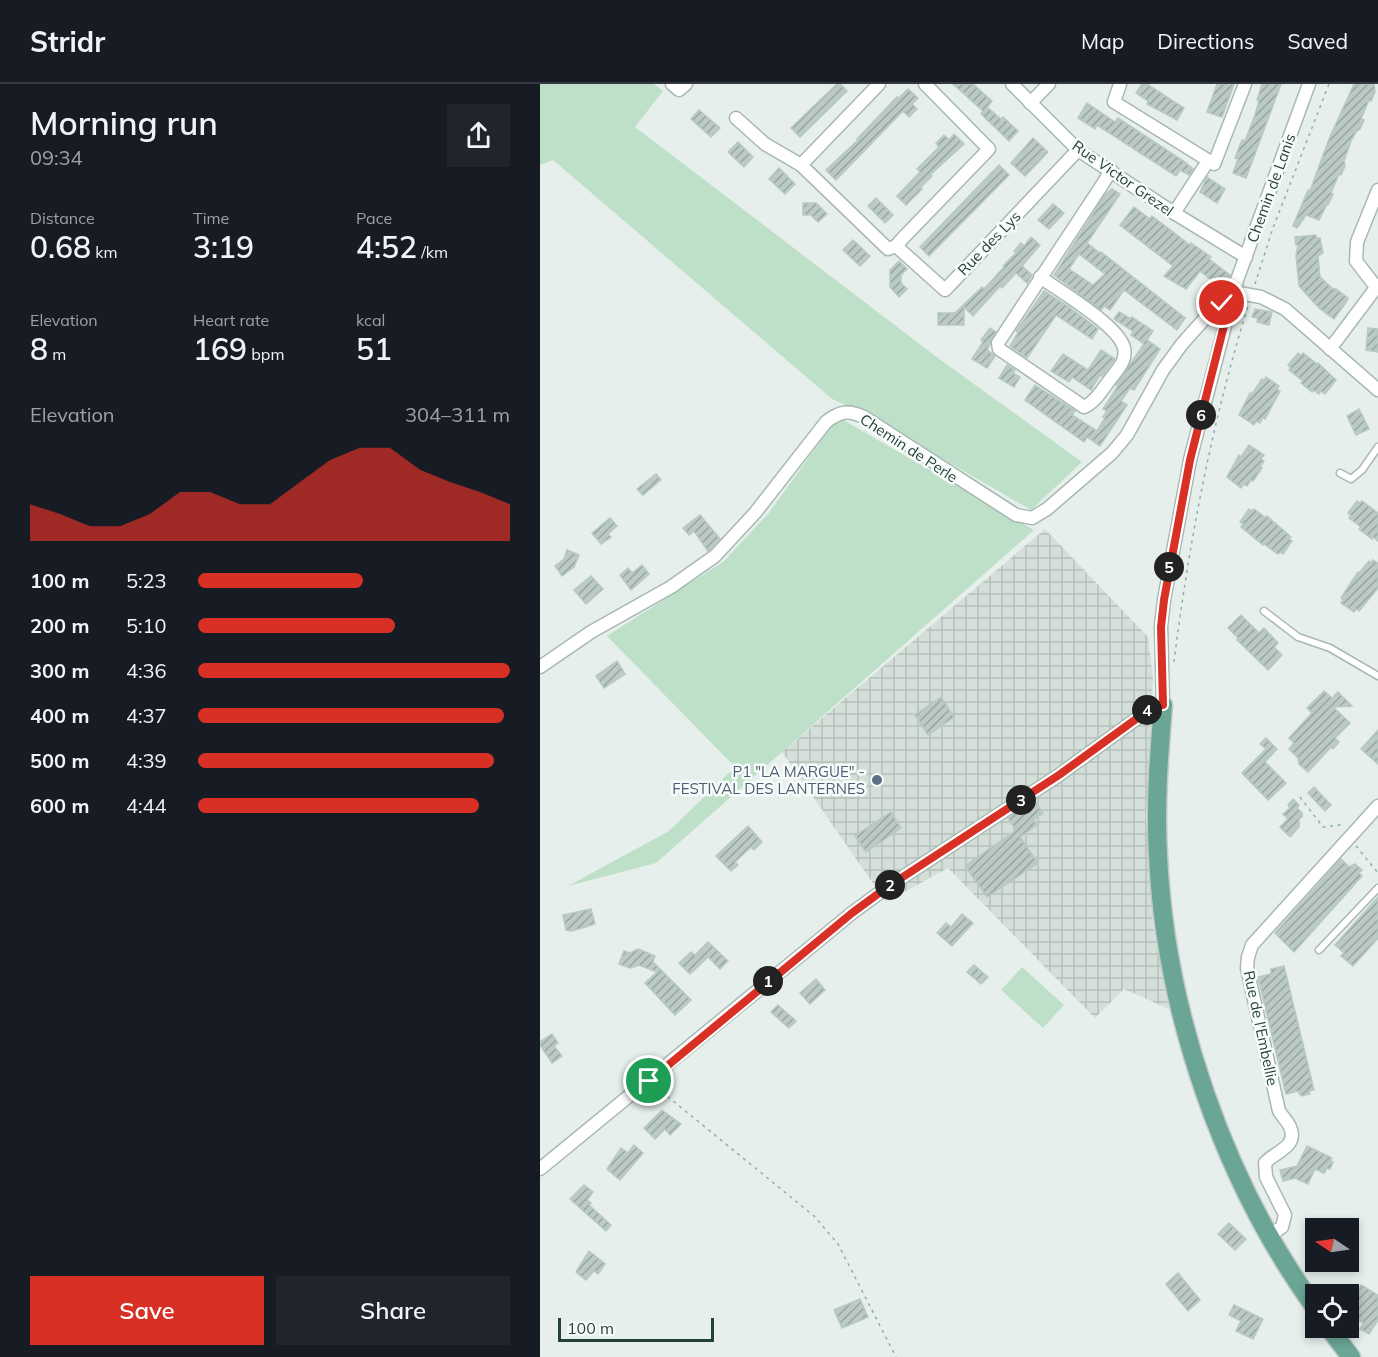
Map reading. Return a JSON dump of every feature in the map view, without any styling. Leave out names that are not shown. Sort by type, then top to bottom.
[{"type":"main road","points":[[1163,705],[1156,794],[1158,856],[1163,916],[1175,984],[1190,1046],[1210,1108],[1244,1187],[1305,1291]]},
{"type":"main road","points":[[1337,1338],[1351,1357]]},
{"type":"street","points":[[672,84],[680,90],[686,84]]},
{"type":"street","points":[[801,165],[879,84]]},
{"type":"street","points":[[896,246],[989,148],[925,84]]},
{"type":"street","name":"Rue Victor Grezel","points":[[1012,84],[1078,150],[1173,213],[1246,257]]},
{"type":"street","points":[[1030,103],[1049,84]]},
{"type":"street","points":[[1120,84],[1114,102],[1214,164],[1245,84]]},
{"type":"street","name":"Chemin de Lanis","points":[[1163,705],[1161,627],[1171,555],[1190,460],[1232,297],[1309,84]]},
{"type":"street","name":"Rue des Lys","points":[[736,118],[765,144],[801,165],[888,249],[896,246],[945,290],[1078,150]]},
{"type":"street","points":[[1173,213],[1208,161]]},
{"type":"street","points":[[1040,277],[1077,302],[1119,336],[1125,350],[1123,362],[1092,404],[1084,407],[999,348],[998,343],[1040,277],[1111,170]]},
{"type":"street","points":[[1330,350],[1377,286],[1356,261],[1358,242],[1378,190]]},
{"type":"street","points":[[1232,297],[1252,295],[1270,300],[1285,309],[1378,390]]},
{"type":"street","name":"Chemin de Perle","points":[[540,667],[591,632],[671,587],[716,556],[755,513],[826,422],[844,411],[864,417],[1016,516],[1032,518],[1047,509],[1112,453],[1127,435],[1163,370],[1182,344],[1215,307],[1232,297]]},
{"type":"street","points":[[540,1169],[649,1081],[788,963],[860,907],[1059,775],[1154,706],[1163,705]]},
{"type":"street","name":"Rue de l'Embellie","points":[[1270,1235],[1282,1227],[1286,1215],[1266,1177],[1265,1163],[1289,1146],[1292,1137],[1290,1127],[1279,1111],[1247,968],[1251,945],[1378,806]]},
{"type":"lane","points":[[1340,472],[1351,479],[1362,470],[1378,447]]},
{"type":"lane","points":[[1264,611],[1298,636],[1330,648],[1378,676]]},
{"type":"lane","points":[[1319,950],[1378,888]]},
{"type":"path","points":[[1255,285],[1273,228],[1329,84]]},
{"type":"path","points":[[1174,664],[1187,563],[1208,461],[1236,344],[1250,302]]},
{"type":"path","points":[[1300,797],[1323,827],[1340,825],[1378,873]]},
{"type":"path","points":[[649,1081],[814,1216],[838,1244],[896,1357]]},
{"type":"shaded area","points":[[1045,529],[1148,637],[1153,677],[1146,817],[1153,926],[1169,1009],[1124,989],[1095,1018],[948,868],[886,902],[782,752]]},
{"type":"green space","points":[[540,84],[654,84],[663,91],[635,127],[938,358],[1082,462],[1031,510],[862,412],[832,399],[553,160],[540,165]]},
{"type":"green space","points":[[838,417],[1034,530],[656,863],[568,886],[669,831],[735,767],[607,636],[723,562],[768,514]]},
{"type":"green space","points":[[1022,967],[1064,1005],[1043,1028],[1001,990]]},
{"type":"building","points":[[837,84],[847,91],[800,137],[791,128]]},
{"type":"building","points":[[953,84],[973,84],[992,101],[987,107],[1001,119],[1003,117],[1018,131],[1009,141],[981,114],[983,111]]},
{"type":"building","points":[[1142,84],[1147,84],[1184,108],[1177,120],[1147,104],[1148,101],[1136,93]]},
{"type":"building","points":[[1217,84],[1234,84],[1222,117],[1207,112]]},
{"type":"building","points":[[1262,84],[1281,84],[1246,178],[1233,173],[1238,159],[1235,158],[1242,140],[1245,141],[1255,115]]},
{"type":"building","points":[[1354,84],[1374,84],[1375,92],[1361,119],[1364,120],[1351,141],[1344,161],[1345,166],[1341,175],[1339,174],[1331,193],[1333,194],[1319,220],[1306,215],[1297,228],[1293,226],[1308,190],[1310,191],[1329,139]]},
{"type":"building","points":[[908,89],[918,98],[912,104],[917,109],[909,117],[903,111],[836,180],[826,170],[858,140],[897,97],[899,98]]},
{"type":"building","points":[[1087,103],[1115,122],[1118,118],[1193,169],[1189,175],[1180,170],[1176,176],[1097,125],[1095,129],[1078,118]]},
{"type":"building","points":[[699,110],[720,128],[711,137],[691,119]]},
{"type":"building","points":[[954,134],[964,144],[930,175],[932,176],[920,188],[922,189],[906,205],[897,196],[920,172],[917,169],[939,147],[936,143],[944,135],[949,140]]},
{"type":"building","points":[[1033,138],[1048,152],[1025,176],[1011,163]]},
{"type":"building","points":[[738,142],[753,157],[744,167],[728,152]]},
{"type":"building","points":[[999,165],[1009,175],[929,256],[920,247]]},
{"type":"building","points":[[779,168],[795,184],[785,194],[769,179]]},
{"type":"building","points":[[1207,177],[1225,189],[1217,203],[1200,192]]},
{"type":"building","points":[[1112,189],[1120,194],[1087,243],[1185,318],[1177,330],[1124,290],[1110,310],[1104,306],[1101,310],[1054,275],[1105,195]],"holes":[[[1079,254],[1105,274],[1093,285],[1069,269]]]},
{"type":"building","points":[[876,198],[893,215],[885,223],[868,206]]},
{"type":"building","points":[[803,203],[816,203],[827,214],[818,222],[811,215],[803,215]]},
{"type":"building","points":[[1053,204],[1064,213],[1049,229],[1038,220]]},
{"type":"building","points":[[1134,207],[1150,219],[1152,216],[1190,245],[1191,243],[1211,257],[1209,259],[1230,275],[1223,289],[1200,271],[1186,289],[1164,276],[1173,266],[1120,225]]},
{"type":"building","points":[[1316,235],[1316,238],[1320,238],[1323,253],[1318,256],[1320,277],[1333,289],[1348,298],[1334,319],[1319,308],[1299,286],[1296,255],[1298,245],[1296,245],[1295,237]]},
{"type":"building","points":[[1031,237],[1040,245],[1022,266],[1032,275],[1027,283],[1016,273],[1002,288],[1000,286],[973,316],[964,307],[964,325],[938,325],[938,313],[955,313],[982,287],[984,289],[1016,253],[1014,251],[1021,243],[1024,246]]},
{"type":"building","points":[[853,240],[870,256],[860,266],[843,250]]},
{"type":"building","points":[[899,261],[907,269],[901,275],[901,283],[907,289],[899,297],[890,287],[890,270]]},
{"type":"building","points":[[1044,291],[1098,329],[1092,339],[1056,315],[1027,358],[1010,346],[1018,333],[1016,331]]},
{"type":"building","points":[[1255,309],[1272,312],[1269,325],[1257,322],[1258,318],[1252,317]]},
{"type":"building","points":[[1119,312],[1131,319],[1132,317],[1153,331],[1147,340],[1160,349],[1134,390],[1130,388],[1121,401],[1127,405],[1100,446],[1087,437],[1084,442],[1025,400],[1035,385],[1075,411],[1072,415],[1097,431],[1107,411],[1103,409],[1118,386],[1116,385],[1144,344],[1131,335],[1133,331],[1114,319]]},
{"type":"building","points":[[990,328],[996,332],[987,350],[995,356],[987,368],[972,359]]},
{"type":"building","points":[[1368,328],[1378,329],[1378,352],[1366,350]]},
{"type":"building","points":[[1101,350],[1115,359],[1102,376],[1100,375],[1091,390],[1072,377],[1069,382],[1051,371],[1063,354],[1088,370]]},
{"type":"building","points":[[1298,353],[1301,356],[1303,353],[1318,363],[1336,380],[1325,394],[1321,391],[1319,394],[1313,390],[1312,392],[1289,370],[1291,368],[1288,365]]},
{"type":"building","points":[[1007,365],[1015,370],[1013,373],[1020,377],[1014,387],[999,378]]},
{"type":"building","points":[[1266,377],[1279,386],[1277,389],[1280,391],[1265,419],[1263,417],[1260,423],[1256,421],[1254,425],[1239,415],[1250,393],[1252,394],[1262,379],[1264,381]]},
{"type":"building","points":[[1359,409],[1369,429],[1356,435],[1347,416]]},
{"type":"building","points":[[1249,445],[1264,455],[1261,459],[1264,461],[1253,481],[1251,480],[1247,486],[1244,484],[1241,488],[1227,477],[1239,455],[1241,457]]},
{"type":"building","points":[[656,474],[661,480],[643,495],[637,489]]},
{"type":"building","points":[[1357,501],[1360,503],[1362,501],[1378,513],[1378,541],[1359,529],[1361,527],[1349,518],[1351,516],[1348,513]]},
{"type":"building","points":[[1249,509],[1252,511],[1254,509],[1266,518],[1267,516],[1291,537],[1289,539],[1292,541],[1283,554],[1280,552],[1278,554],[1263,545],[1241,527],[1243,524],[1240,522]]},
{"type":"building","points":[[700,515],[720,539],[708,551],[694,531],[689,535],[683,528]]},
{"type":"building","points":[[610,518],[617,526],[608,534],[611,537],[601,544],[592,533]]},
{"type":"building","points":[[567,550],[579,555],[574,567],[562,576],[555,566],[564,559]]},
{"type":"building","points":[[1373,560],[1378,563],[1378,588],[1359,611],[1356,609],[1354,612],[1341,603],[1343,600],[1341,598],[1358,572]]},
{"type":"building","points":[[642,565],[649,574],[631,590],[620,575],[628,568],[632,573]]},
{"type":"building","points":[[591,576],[603,589],[586,604],[574,590]]},
{"type":"building","points":[[1241,615],[1259,633],[1264,628],[1278,643],[1274,647],[1282,655],[1268,670],[1228,628]]},
{"type":"building","points":[[617,661],[625,674],[604,688],[596,676]]},
{"type":"building","points":[[1324,691],[1332,698],[1338,692],[1352,706],[1333,707],[1350,723],[1335,738],[1339,742],[1333,749],[1331,747],[1308,772],[1299,764],[1298,758],[1289,749],[1294,743],[1289,738],[1312,713],[1307,708]]},
{"type":"building","points":[[941,697],[954,717],[928,735],[915,715]]},
{"type":"building","points":[[1378,730],[1378,764],[1361,749]]},
{"type":"building","points":[[1266,738],[1277,749],[1265,762],[1286,783],[1268,800],[1242,773],[1266,749],[1260,744]]},
{"type":"building","points":[[1314,787],[1331,805],[1325,811],[1308,793]]},
{"type":"building","points":[[1293,799],[1299,805],[1297,808],[1302,813],[1302,817],[1299,819],[1299,827],[1290,837],[1280,827],[1288,819],[1283,814],[1290,808],[1288,805]]},
{"type":"building","points":[[1034,801],[1043,813],[1024,826],[1033,820],[1037,825],[1020,837],[1038,863],[987,897],[965,866],[1016,830],[1008,818]]},
{"type":"building","points":[[891,812],[901,828],[866,852],[855,836]]},
{"type":"building","points":[[748,826],[762,842],[754,850],[751,847],[735,862],[738,865],[731,871],[716,856]]},
{"type":"building","points":[[1341,859],[1349,867],[1355,864],[1362,870],[1359,873],[1362,876],[1294,952],[1275,933]]},
{"type":"building","points":[[1378,897],[1378,938],[1353,966],[1341,956],[1344,953],[1335,945]]},
{"type":"building","points":[[591,909],[595,924],[572,931],[566,930],[563,915]]},
{"type":"building","points":[[962,914],[973,923],[952,946],[937,933],[946,923],[951,927]]},
{"type":"building","points":[[708,942],[728,961],[720,969],[708,957],[690,974],[679,963],[691,952],[695,955]]},
{"type":"building","points":[[638,949],[655,956],[653,962],[691,1000],[675,1015],[645,983],[657,972],[639,965],[630,968],[619,964],[624,951],[630,953]]},
{"type":"building","points":[[974,965],[988,977],[981,984],[967,972]]},
{"type":"building","points":[[1284,966],[1314,1090],[1309,1091],[1310,1094],[1301,1096],[1298,1091],[1286,1094],[1258,977],[1271,974],[1271,969]]},
{"type":"building","points":[[816,979],[825,990],[810,1004],[800,993]]},
{"type":"building","points":[[778,1005],[796,1021],[789,1028],[771,1012]]},
{"type":"building","points":[[552,1034],[558,1043],[554,1046],[562,1056],[552,1063],[540,1042]]},
{"type":"building","points":[[662,1110],[681,1124],[670,1135],[665,1129],[655,1139],[644,1128]]},
{"type":"building","points":[[634,1145],[643,1153],[620,1180],[607,1169],[621,1148],[628,1153]]},
{"type":"building","points":[[1307,1146],[1332,1158],[1330,1169],[1327,1168],[1324,1173],[1315,1169],[1308,1184],[1295,1178],[1283,1181],[1280,1170],[1297,1166]]},
{"type":"building","points":[[584,1185],[593,1192],[587,1200],[591,1203],[589,1205],[611,1225],[606,1231],[570,1199]]},
{"type":"building","points":[[1229,1223],[1246,1239],[1235,1250],[1218,1234]]},
{"type":"building","points":[[589,1251],[605,1264],[598,1274],[594,1271],[586,1280],[576,1272]]},
{"type":"building","points":[[1178,1273],[1200,1300],[1188,1311],[1166,1284]]},
{"type":"building","points":[[1361,1285],[1378,1295],[1378,1320],[1369,1334],[1360,1329],[1364,1323],[1359,1320]]},
{"type":"building","points":[[860,1299],[868,1317],[842,1328],[834,1310]]},
{"type":"building","points":[[1234,1305],[1263,1319],[1253,1339],[1236,1331],[1241,1321],[1229,1315]]},
{"type":"place","name":"P1 \"LA MARGUE\" - FESTIVAL DES LANTERNES","points":[[877,780]]},
{"type":"route","points":[[649,1081],[811,945],[886,888],[1059,775],[1154,706],[1163,705],[1161,627],[1164,600],[1190,460],[1230,302],[1222,303]]}]
